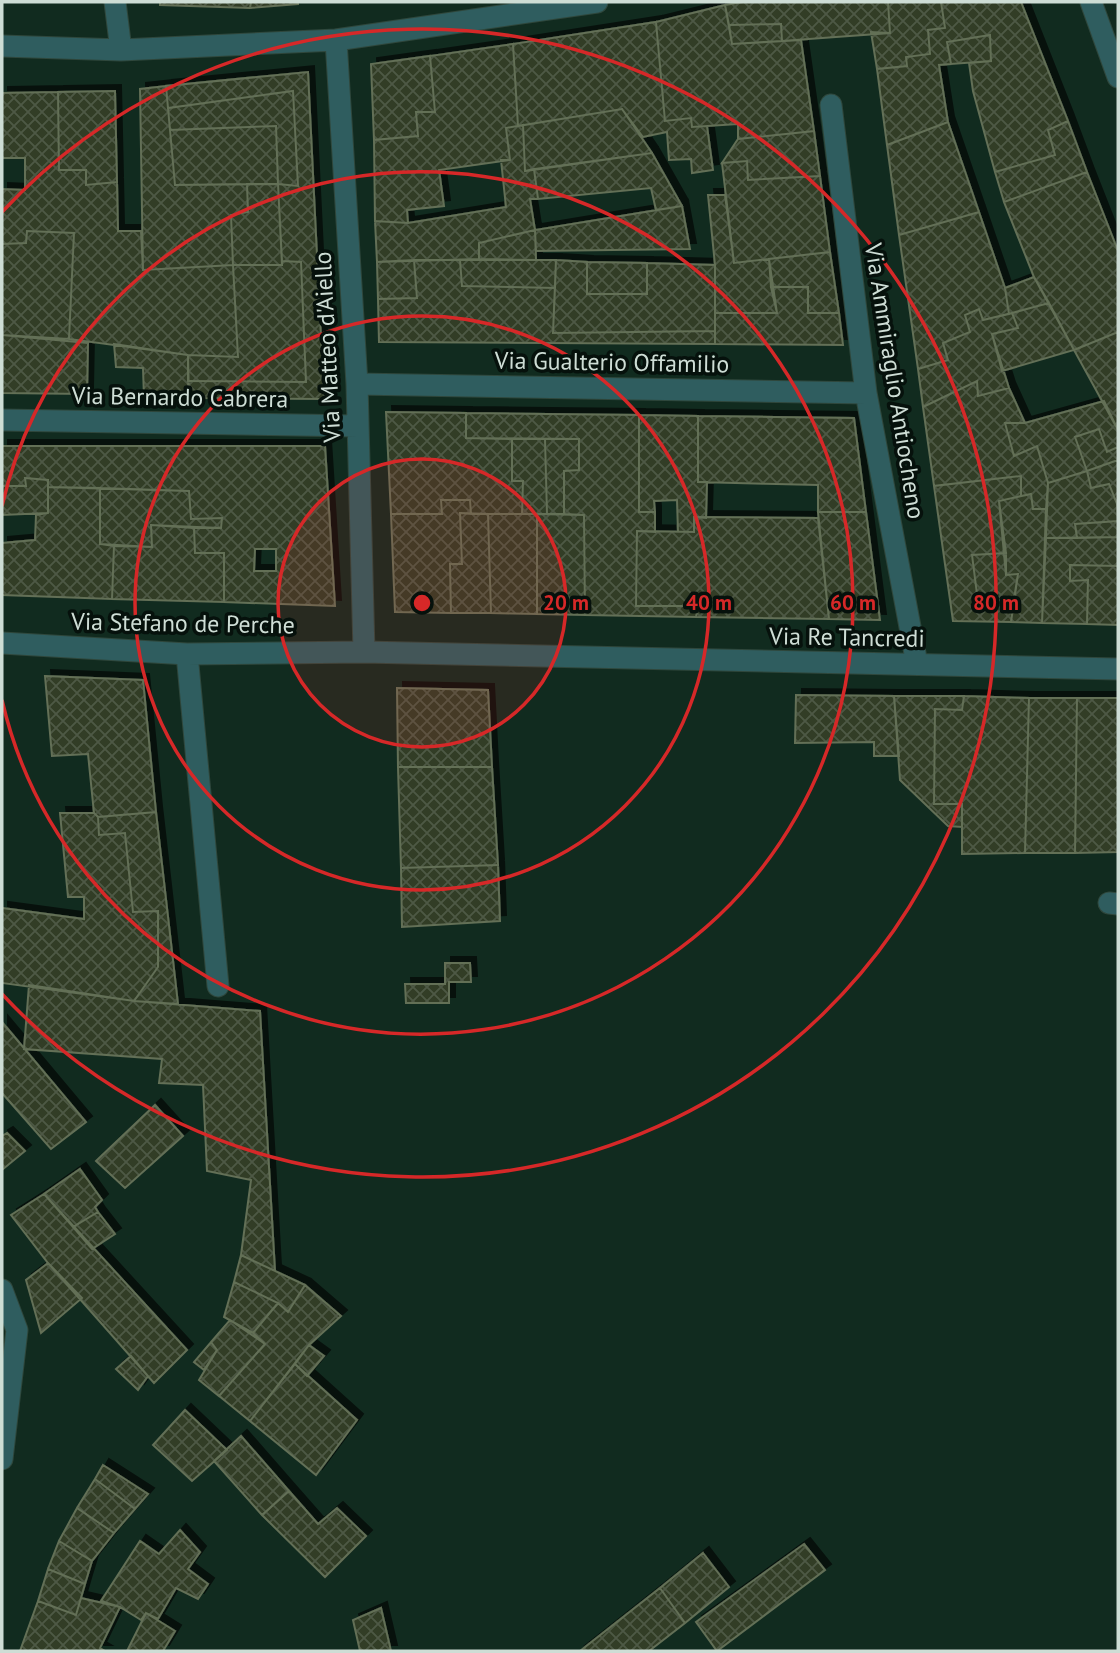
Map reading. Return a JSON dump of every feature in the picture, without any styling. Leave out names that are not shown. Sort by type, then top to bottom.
[{"type":"street","points":[[116,2],[121,50]]},
{"type":"street","points":[[2,46],[121,50],[336,40],[597,2]]},
{"type":"street","points":[[1091,2],[1118,77]]},
{"type":"street","name":"Via Matteo d'Aiello","points":[[336,40],[357,384],[364,652]]},
{"type":"street","name":"Via Ammiraglio Antiocheno","points":[[831,105],[866,393],[917,664]]},
{"type":"street","name":"Via Gualterio Offamilio","points":[[357,384],[866,393]]},
{"type":"street","name":"Via Bernardo Cabrera","points":[[2,420],[358,426]]},
{"type":"street","name":"Via Stefano de Perche","points":[[2,643],[187,654],[364,652]]},
{"type":"street","name":"Via Re Tancredi","points":[[364,652],[1118,669]]},
{"type":"street","points":[[187,654],[218,986]]},
{"type":"street","points":[[2,1290],[17,1330],[2,1459]]},
{"type":"building","points":[[160,2],[251,2],[250,8],[160,5]]},
{"type":"building","points":[[251,2],[298,2],[298,4],[250,8]]},
{"type":"building","points":[[743,2],[888,2],[890,33],[782,41],[781,24],[729,25],[725,5]]},
{"type":"building","points":[[888,2],[941,2],[945,28],[928,30],[930,54],[906,57],[907,66],[877,69],[871,32],[890,33]]},
{"type":"building","points":[[941,2],[1021,2],[1068,121],[1048,130],[1055,155],[995,172],[973,91],[969,63],[991,61],[990,35],[947,42],[951,64],[939,65],[948,122],[887,145],[877,69],[907,66],[906,57],[930,54],[928,30],[945,28]]},
{"type":"building","points":[[725,5],[732,44],[801,40],[814,131],[738,139],[738,124],[692,127],[691,118],[665,121],[656,22]]},
{"type":"building","points":[[656,22],[665,121],[691,118],[692,127],[707,126],[713,170],[692,173],[691,159],[669,160],[667,132],[643,137],[622,109],[518,126],[513,44]]},
{"type":"building","points":[[781,24],[782,41],[732,44],[729,25]]},
{"type":"building","points":[[990,35],[991,61],[951,64],[947,42]]},
{"type":"building","points":[[513,44],[518,126],[506,128],[510,160],[439,170],[444,206],[407,210],[408,223],[375,221],[374,140],[418,136],[416,112],[435,112],[430,56]]},
{"type":"building","points":[[430,56],[435,112],[416,112],[418,136],[374,140],[371,64]]},
{"type":"building","points":[[308,72],[324,399],[189,398],[188,381],[306,382],[301,262],[282,261],[278,184],[298,186],[293,91],[168,108],[166,86]]},
{"type":"building","points":[[166,86],[175,185],[247,184],[248,212],[231,215],[233,265],[143,270],[140,89]]},
{"type":"building","points":[[115,91],[117,182],[86,185],[86,170],[59,170],[58,92]]},
{"type":"building","points":[[293,91],[298,186],[278,184],[276,126],[170,130],[168,108]]},
{"type":"building","points":[[58,92],[59,170],[86,170],[86,185],[117,182],[118,231],[141,231],[143,270],[233,265],[238,357],[188,355],[69,339],[74,233],[27,231],[26,243],[2,244],[2,189],[25,190],[25,158],[2,158],[2,93]]},
{"type":"building","points":[[622,109],[652,153],[525,171],[523,125]]},
{"type":"building","points":[[1068,121],[1087,172],[1004,202],[995,172],[1055,155],[1048,130]]},
{"type":"building","points":[[948,122],[979,212],[899,235],[887,145]]},
{"type":"building","points":[[523,125],[525,171],[534,169],[538,199],[530,199],[535,230],[479,243],[479,259],[377,262],[375,221],[408,223],[506,207],[501,160],[510,160],[506,128]]},
{"type":"building","points":[[276,126],[278,184],[175,185],[170,130]]},
{"type":"building","points":[[814,131],[820,176],[748,180],[747,161],[722,163],[738,139]]},
{"type":"building","points":[[652,153],[682,206],[656,210],[651,188],[538,199],[534,169]]},
{"type":"building","points":[[747,161],[748,180],[820,176],[830,252],[734,263],[722,163]]},
{"type":"building","points":[[1087,172],[1118,251],[1118,332],[1074,350],[1034,277],[1004,202]]},
{"type":"building","points":[[247,184],[278,184],[282,265],[233,265],[231,215],[248,212]]},
{"type":"building","points":[[708,195],[725,195],[734,263],[769,259],[777,313],[715,313],[715,265]]},
{"type":"building","points":[[682,206],[690,249],[536,251],[535,230]]},
{"type":"building","points":[[979,212],[1005,288],[1009,314],[983,320],[979,309],[965,315],[970,332],[943,343],[948,360],[918,369],[899,235]]},
{"type":"building","points":[[535,230],[536,260],[479,259],[479,243]]},
{"type":"building","points":[[27,231],[74,233],[69,339],[2,335],[2,244],[26,243]]},
{"type":"building","points":[[830,252],[839,313],[808,313],[808,287],[771,287],[769,259]]},
{"type":"building","points":[[414,260],[460,260],[462,286],[555,288],[553,333],[715,331],[715,344],[379,342],[378,299],[417,298]]},
{"type":"building","points":[[414,260],[417,298],[378,299],[377,262]]},
{"type":"building","points":[[460,260],[556,260],[555,288],[462,286]]},
{"type":"building","points":[[556,260],[587,262],[587,294],[647,294],[647,263],[715,265],[715,331],[553,333]]},
{"type":"building","points":[[282,261],[301,262],[306,382],[188,381],[188,355],[238,357],[233,265],[282,265]]},
{"type":"building","points":[[587,262],[647,263],[647,294],[587,294]]},
{"type":"building","points":[[1034,277],[1049,303],[1009,314],[1005,288]]},
{"type":"building","points":[[771,287],[808,287],[808,313],[839,313],[843,345],[715,344],[715,313],[777,313]]},
{"type":"building","points":[[1049,303],[1074,350],[1002,371],[992,334],[1018,328],[1012,313]]},
{"type":"building","points":[[979,309],[983,320],[1012,313],[1018,328],[992,334],[1009,388],[978,396],[977,381],[923,407],[918,369],[948,360],[943,343],[970,332],[965,315]]},
{"type":"building","points":[[1118,332],[1118,430],[1074,350]]},
{"type":"building","points":[[2,335],[88,343],[87,394],[2,393]]},
{"type":"building","points":[[114,344],[188,355],[189,398],[144,398],[143,368],[116,367]]},
{"type":"building","points":[[977,381],[978,396],[1009,388],[1025,423],[1005,423],[1014,456],[1037,446],[1048,483],[1046,509],[1033,509],[1031,494],[1021,496],[1021,476],[934,486],[923,407]]},
{"type":"building","points":[[1104,401],[1118,430],[1118,447],[1107,452],[1099,429],[1075,437],[1087,471],[1048,483],[1037,446],[1014,456],[1005,423],[1025,423]]},
{"type":"building","points":[[386,412],[466,413],[466,438],[512,439],[512,481],[523,481],[522,514],[471,514],[470,500],[441,500],[442,514],[391,514]]},
{"type":"building","points":[[466,413],[639,415],[639,512],[655,512],[655,532],[637,531],[636,606],[698,606],[696,617],[585,615],[584,515],[564,514],[564,471],[579,470],[579,439],[466,438]]},
{"type":"building","points":[[639,415],[698,416],[698,482],[707,482],[706,518],[694,517],[694,532],[678,532],[677,500],[654,501],[655,512],[639,512]]},
{"type":"building","points":[[698,416],[854,418],[866,512],[818,512],[818,485],[698,482]]},
{"type":"building","points":[[1099,429],[1107,452],[1118,447],[1118,460],[1087,471],[1075,437]]},
{"type":"building","points":[[512,439],[545,439],[547,514],[522,514],[523,481],[512,481]]},
{"type":"building","points":[[545,439],[579,439],[579,470],[564,471],[564,514],[547,514]]},
{"type":"building","points":[[2,446],[325,446],[335,606],[224,602],[224,553],[195,553],[194,528],[221,528],[222,518],[191,519],[189,491],[48,487],[48,480],[25,478],[26,486],[2,486]],"holes":[[[255,549],[276,549],[276,571],[254,571]]]},
{"type":"building","points":[[1118,460],[1117,504],[1109,484],[1091,488],[1087,471]]},
{"type":"building","points":[[1087,471],[1091,488],[1109,484],[1117,504],[1118,521],[1075,524],[1077,538],[1046,538],[1048,483]]},
{"type":"building","points":[[1021,476],[1021,496],[999,501],[1006,553],[972,555],[978,602],[1014,599],[1011,622],[953,621],[934,486]]},
{"type":"building","points":[[25,478],[48,480],[48,513],[2,515],[2,486],[26,486]]},
{"type":"building","points":[[48,487],[100,488],[100,544],[114,546],[112,599],[2,595],[2,543],[35,540],[36,515],[48,513]]},
{"type":"building","points":[[100,488],[189,491],[191,519],[222,518],[221,528],[151,525],[152,547],[100,544]]},
{"type":"building","points":[[1031,494],[1033,509],[1046,509],[1042,623],[1011,622],[1018,574],[1006,575],[999,501]]},
{"type":"building","points":[[441,500],[470,500],[471,514],[460,513],[462,564],[450,564],[451,613],[395,612],[391,514],[442,514]]},
{"type":"building","points":[[818,512],[866,512],[880,620],[829,619]]},
{"type":"building","points":[[460,513],[488,514],[491,613],[451,613],[450,564],[462,564]]},
{"type":"building","points":[[488,514],[537,514],[537,614],[491,613]]},
{"type":"building","points":[[537,514],[584,515],[585,615],[537,614]]},
{"type":"building","points":[[694,517],[818,518],[829,619],[696,617],[698,606],[636,606],[637,531],[694,532]]},
{"type":"building","points":[[1118,521],[1118,537],[1077,538],[1075,524]]},
{"type":"building","points":[[151,525],[194,528],[195,553],[224,553],[224,602],[112,599],[114,546],[152,547]]},
{"type":"building","points":[[1118,537],[1118,566],[1070,565],[1070,581],[1088,580],[1087,624],[1042,623],[1046,538]]},
{"type":"building","points":[[1006,553],[1006,575],[1018,574],[1014,599],[978,602],[972,555]]},
{"type":"building","points":[[1070,565],[1118,566],[1118,625],[1087,624],[1088,580],[1070,581]]},
{"type":"building","points":[[45,676],[143,680],[156,812],[98,817],[94,813],[88,754],[52,756]]},
{"type":"building","points":[[397,688],[488,690],[492,767],[398,767]]},
{"type":"building","points":[[796,695],[894,696],[899,756],[874,756],[874,742],[795,743]]},
{"type":"building","points":[[894,696],[964,696],[962,710],[935,709],[934,804],[962,804],[962,827],[948,826],[900,780]]},
{"type":"building","points":[[964,696],[1029,698],[1025,853],[962,854],[962,804],[934,804],[935,709],[962,710]]},
{"type":"building","points":[[1029,698],[1077,698],[1075,853],[1025,853]]},
{"type":"building","points":[[1077,698],[1118,698],[1118,852],[1075,853]]},
{"type":"building","points":[[398,767],[492,767],[498,865],[401,868]]},
{"type":"building","points":[[156,812],[178,1004],[134,1001],[158,967],[158,911],[133,912],[125,833],[99,835],[98,817]]},
{"type":"building","points":[[60,813],[94,813],[98,817],[99,835],[125,833],[133,912],[158,911],[158,967],[134,1001],[2,983],[2,908],[84,919],[84,897],[68,897]]},
{"type":"building","points":[[498,865],[500,921],[402,927],[401,868]]},
{"type":"building","points":[[445,963],[470,963],[471,982],[449,982],[449,1003],[406,1003],[405,984],[445,984]]},
{"type":"building","points":[[29,985],[134,1001],[260,1011],[275,1271],[241,1255],[251,1180],[207,1171],[203,1085],[159,1083],[162,1059],[24,1049]]},
{"type":"building","points":[[2,1022],[86,1122],[51,1149],[2,1093]]},
{"type":"building","points":[[155,1105],[183,1136],[125,1188],[96,1161]]},
{"type":"building","points":[[7,1133],[25,1151],[2,1170],[2,1136]]},
{"type":"building","points":[[80,1169],[102,1200],[95,1207],[98,1212],[73,1227],[44,1194]]},
{"type":"building","points":[[44,1194],[187,1350],[154,1383],[48,1263],[11,1215]]},
{"type":"building","points":[[98,1212],[115,1234],[92,1249],[73,1227]]},
{"type":"building","points":[[241,1255],[305,1285],[288,1312],[278,1303],[234,1282]]},
{"type":"building","points":[[48,1263],[82,1298],[41,1333],[26,1280]]},
{"type":"building","points":[[234,1282],[278,1303],[253,1333],[224,1317]]},
{"type":"building","points":[[305,1285],[341,1316],[309,1345],[250,1421],[219,1396],[265,1344],[253,1333],[278,1303],[288,1312]]},
{"type":"building","points":[[230,1320],[265,1344],[219,1396],[199,1380],[217,1350],[211,1342]]},
{"type":"building","points":[[211,1342],[217,1350],[204,1370],[194,1362]]},
{"type":"building","points":[[309,1345],[324,1356],[307,1376],[295,1364]]},
{"type":"building","points":[[131,1356],[148,1376],[138,1390],[116,1369]]},
{"type":"building","points":[[295,1364],[357,1420],[316,1475],[250,1421]]},
{"type":"building","points":[[185,1410],[227,1450],[192,1481],[153,1445]]},
{"type":"building","points":[[241,1436],[289,1491],[262,1515],[214,1461]]},
{"type":"building","points":[[103,1465],[148,1494],[135,1509],[95,1479]]},
{"type":"building","points":[[95,1479],[135,1509],[114,1533],[77,1508]]},
{"type":"building","points":[[289,1491],[318,1524],[337,1508],[366,1536],[325,1577],[262,1515]]},
{"type":"building","points":[[77,1508],[114,1533],[92,1561],[59,1541]]},
{"type":"building","points":[[180,1530],[200,1552],[188,1569],[208,1584],[198,1599],[176,1588],[158,1619],[146,1613],[141,1620],[120,1607],[101,1601],[140,1541],[159,1554]]},
{"type":"building","points":[[59,1541],[92,1561],[85,1584],[48,1569]]},
{"type":"building","points":[[804,1544],[825,1570],[717,1651],[696,1622]]},
{"type":"building","points":[[703,1553],[729,1587],[685,1623],[660,1588]]},
{"type":"building","points":[[48,1569],[85,1584],[76,1615],[38,1601]]},
{"type":"building","points":[[660,1588],[685,1623],[649,1651],[580,1651]]},
{"type":"building","points":[[81,1598],[120,1607],[100,1648],[105,1651],[20,1651],[38,1601],[76,1615]]},
{"type":"building","points":[[381,1608],[391,1651],[360,1651],[353,1620]]},
{"type":"building","points":[[146,1613],[175,1631],[163,1651],[127,1651]]}]
